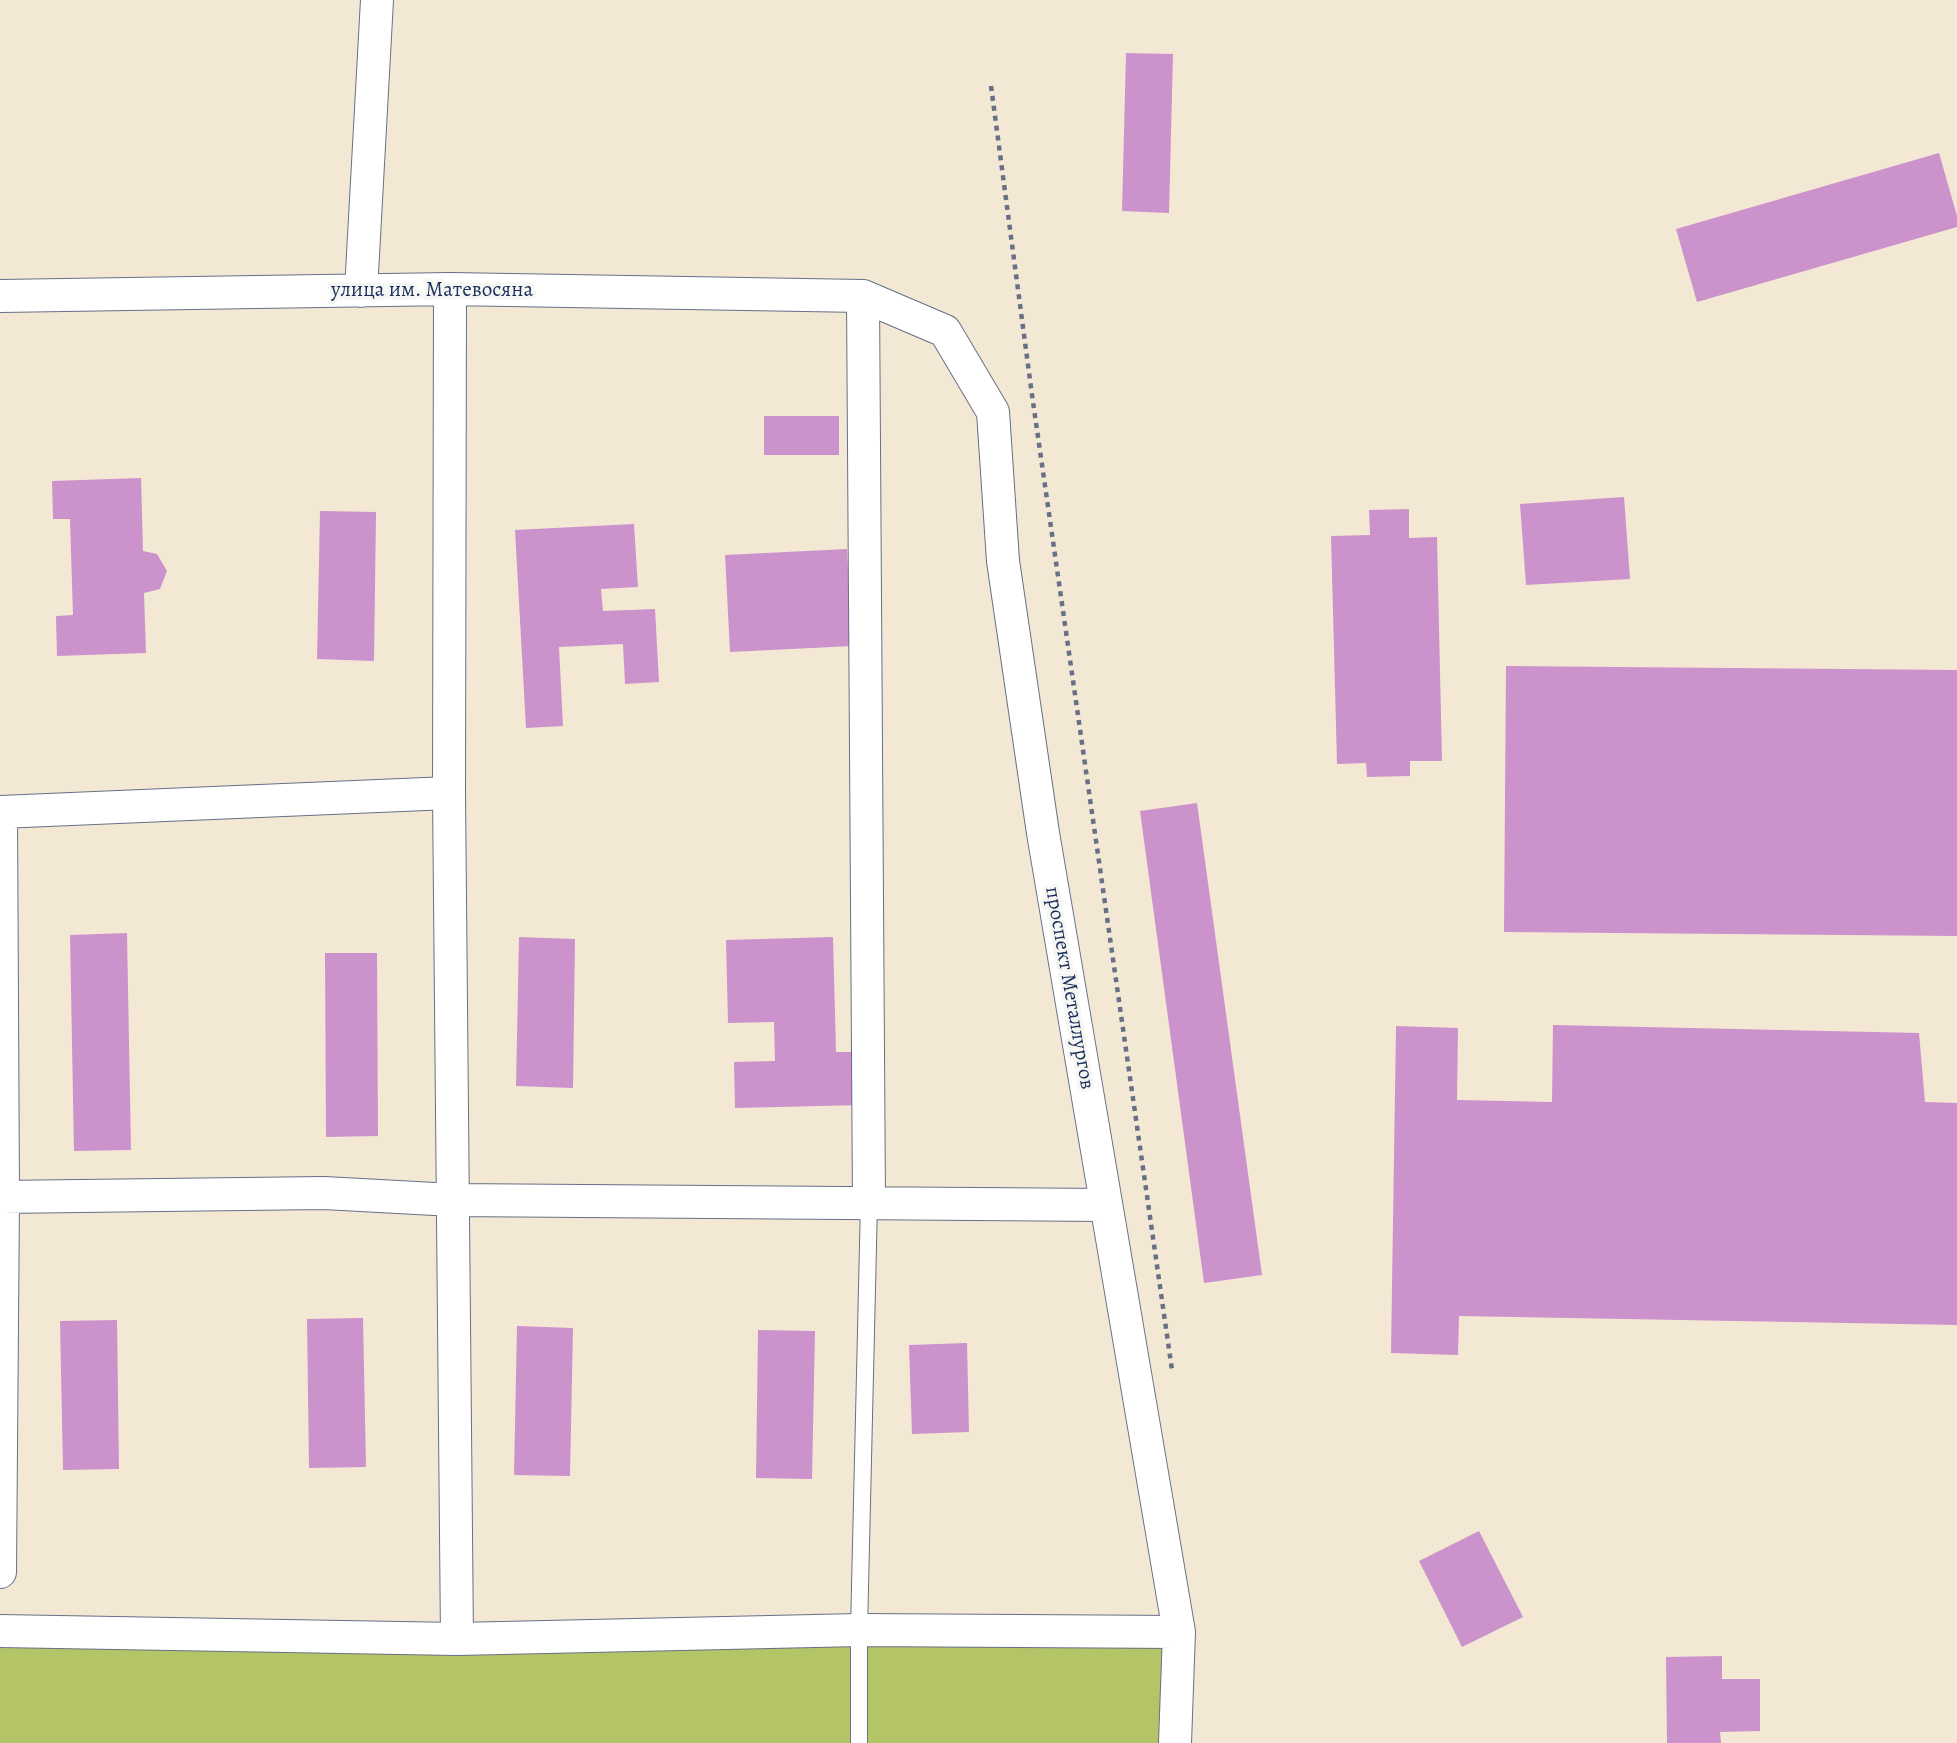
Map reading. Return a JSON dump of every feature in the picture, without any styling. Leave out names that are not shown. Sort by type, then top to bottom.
[{"type":"street","points":[[361,291],[377,0]]},
{"type":"street","points":[[450,289],[449,793],[457,1639]]},
{"type":"street","name":"улица им. Матевосяна","points":[[0,296],[450,289],[863,296]]},
{"type":"street","points":[[863,296],[869,1203]]},
{"type":"street","name":"проспект Металлургов","points":[[863,296],[945,331],[993,412],[1005,575],[1043,833],[1179,1632],[1175,1743]]},
{"type":"street","points":[[0,1572],[1,812],[449,793]]},
{"type":"street","points":[[2,1197],[324,1194],[453,1200],[1106,1205]]},
{"type":"street","points":[[0,1630],[457,1639],[859,1630],[1179,1632]]},
{"type":"lane","points":[[859,1743],[869,1203]]},
{"type":"path","points":[[991,86],[1034,409],[1173,1379]]},
{"type":"green space","points":[[1169,1630],[1168,1743],[0,1743],[0,1639]]},
{"type":"building","points":[[1126,53],[1173,54],[1169,213],[1122,211]]},
{"type":"building","points":[[1939,153],[1957,216],[1957,227],[1697,302],[1676,229]]},
{"type":"building","points":[[764,416],[839,416],[839,455],[764,455]]},
{"type":"building","points":[[141,478],[143,551],[157,554],[167,571],[160,589],[144,593],[146,653],[57,656],[56,616],[73,615],[70,519],[53,519],[52,481]]},
{"type":"building","points":[[1624,497],[1630,579],[1526,585],[1520,504]]},
{"type":"building","points":[[1409,509],[1409,538],[1437,537],[1442,761],[1410,761],[1410,776],[1367,777],[1366,763],[1337,764],[1331,536],[1370,535],[1369,510]]},
{"type":"building","points":[[320,511],[376,512],[374,661],[317,659]]},
{"type":"building","points":[[634,524],[638,587],[601,589],[603,611],[655,609],[659,682],[625,684],[623,644],[559,647],[563,726],[526,728],[515,530]]},
{"type":"building","points":[[847,549],[852,646],[730,652],[725,555]]},
{"type":"building","points":[[1506,666],[1957,670],[1957,936],[1504,932]]},
{"type":"building","points":[[1197,803],[1262,1275],[1204,1283],[1140,811]]},
{"type":"building","points":[[127,933],[131,1150],[74,1151],[70,935]]},
{"type":"building","points":[[519,937],[575,939],[573,1088],[516,1086]]},
{"type":"building","points":[[833,937],[836,1052],[862,1052],[863,1105],[735,1108],[734,1062],[775,1061],[774,1022],[728,1023],[726,940]]},
{"type":"building","points":[[325,953],[377,953],[378,1136],[326,1137]]},
{"type":"building","points":[[1553,1025],[1919,1033],[1925,1102],[1957,1103],[1957,1325],[1459,1316],[1458,1355],[1391,1353],[1396,1026],[1458,1028],[1457,1100],[1552,1102]]},
{"type":"building","points":[[363,1318],[366,1467],[309,1468],[307,1319]]},
{"type":"building","points":[[117,1320],[119,1469],[63,1470],[60,1321]]},
{"type":"building","points":[[517,1326],[573,1328],[570,1476],[514,1475]]},
{"type":"building","points":[[758,1330],[815,1331],[812,1479],[756,1478]]},
{"type":"building","points":[[967,1343],[969,1432],[912,1434],[909,1345]]},
{"type":"building","points":[[1479,1531],[1523,1617],[1462,1647],[1419,1561]]},
{"type":"building","points":[[1722,1656],[1722,1679],[1760,1679],[1760,1731],[1720,1732],[1721,1743],[1667,1743],[1666,1657]]}]
